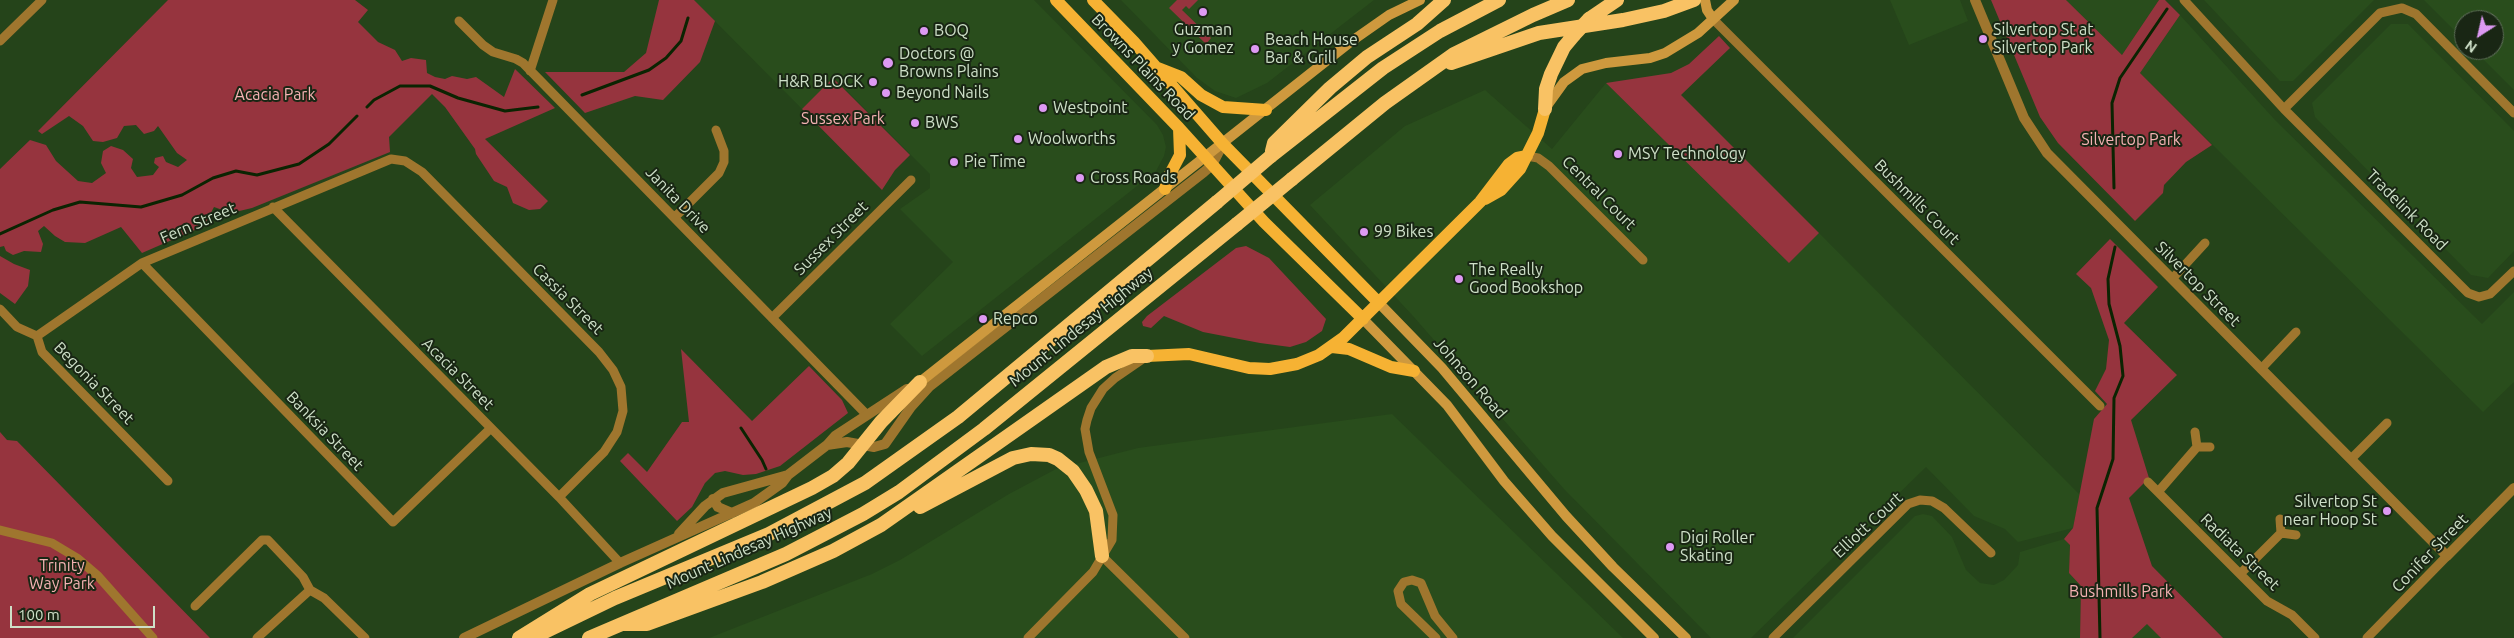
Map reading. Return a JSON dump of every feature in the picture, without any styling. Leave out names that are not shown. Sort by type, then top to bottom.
[{"type":"highway","name":"Mount Lindesay Highway","points":[[532,638],[615,598],[778,530],[872,479],[958,417],[1358,85],[1460,20],[1499,0]]},
{"type":"highway","name":"Mount Lindesay Highway","points":[[589,638],[620,623],[786,554],[863,514],[899,492],[970,439],[1385,103],[1439,67],[1454,54],[1568,0]]},
{"type":"highway","points":[[1545,109],[1546,89],[1564,47],[1589,19],[1617,0]]},
{"type":"highway","points":[[1439,67],[1539,33],[1630,19],[1694,0]]},
{"type":"highway","points":[[1271,156],[1274,143],[1330,88],[1367,57],[1418,24],[1439,5]]},
{"type":"highway","points":[[620,623],[647,624],[762,582],[833,551],[881,525],[1106,367],[1132,356],[1147,356]]},
{"type":"highway","points":[[519,638],[563,609],[598,590],[825,481],[848,463],[920,382]]},
{"type":"highway","points":[[881,525],[902,517],[1013,458],[1031,454],[1049,455],[1058,459],[1073,471],[1086,490],[1096,511],[1102,556]]},
{"type":"main road","name":"Browns Plains Road","points":[[1056,0],[1209,161]]},
{"type":"main road","name":"Browns Plains Road","points":[[1093,0],[1157,68],[1223,144]]},
{"type":"main road","points":[[1223,144],[1368,29],[1389,15],[1420,0]]},
{"type":"main road","points":[[1706,0],[1707,10],[1712,19]]},
{"type":"main road","points":[[1147,356],[1189,354],[1248,368],[1270,369],[1308,360],[1332,347],[1480,202],[1500,190],[1520,169],[1538,134],[1545,109],[1564,82],[1582,68],[1606,62],[1650,58],[1665,53],[1687,42],[1734,0]]},
{"type":"main road","points":[[1157,68],[1181,77],[1201,95],[1223,107],[1266,110]]},
{"type":"main road","points":[[1165,189],[1169,176],[1180,155],[1179,128]]},
{"type":"main road","name":"Johnson Road","points":[[1223,144],[1452,379],[1514,455],[1606,560],[1686,638]]},
{"type":"main road","points":[[920,382],[1165,189],[1209,161],[1264,222],[1363,318],[1447,405],[1504,481],[1552,536],[1654,638]]},
{"type":"main road","points":[[1332,347],[1350,349],[1391,367],[1414,371]]},
{"type":"street","points":[[0,41],[42,0]]},
{"type":"street","points":[[530,71],[553,0]]},
{"type":"street","name":"Silvertop Street","points":[[1975,0],[2024,118],[2047,153],[2447,556]]},
{"type":"street","name":"Tradelink Road","points":[[2184,0],[2284,109],[2468,293],[2479,298],[2490,294],[2514,271]]},
{"type":"street","points":[[2284,109],[2380,13],[2402,8],[2416,14],[2514,113]]},
{"type":"street","name":"Bushmills Court","points":[[1712,19],[2100,406]]},
{"type":"street","name":"Janita Drive","points":[[459,21],[483,46],[493,52],[516,59],[530,71],[867,415]]},
{"type":"street","points":[[675,218],[719,173],[724,162],[724,151],[716,130]]},
{"type":"street","points":[[827,445],[847,442],[874,447],[885,444],[911,407],[930,386],[1209,161],[1223,144]]},
{"type":"street","name":"Central Court","points":[[1527,156],[1538,158],[1549,166],[1644,260]]},
{"type":"street","name":"Cassia Street","points":[[385,162],[392,159],[405,161],[422,172],[599,352],[613,370],[621,387],[623,411],[617,432],[604,452],[559,496]]},
{"type":"street","name":"Fern Street","points":[[37,336],[142,263],[385,162]]},
{"type":"street","name":"Sussex Street","points":[[772,318],[911,180]]},
{"type":"street","name":"Acacia Street","points":[[273,207],[559,496],[620,563]]},
{"type":"street","points":[[2172,279],[2205,243]]},
{"type":"street","name":"Banksia Street","points":[[142,263],[393,522],[490,428]]},
{"type":"street","name":"Begonia Street","points":[[0,309],[17,327],[37,336],[42,352],[168,481]]},
{"type":"street","points":[[2261,369],[2296,332]]},
{"type":"street","points":[[1028,638],[1093,572],[1112,540],[1113,515],[1089,452],[1085,429],[1091,408],[1103,389],[1115,378],[1147,356]]},
{"type":"street","points":[[464,638],[620,563],[754,503],[782,483],[788,475],[827,445],[835,436],[920,382]]},
{"type":"street","points":[[2351,460],[2387,423]]},
{"type":"street","points":[[2158,492],[2197,447],[2195,432]]},
{"type":"street","points":[[2197,447],[2210,448]]},
{"type":"street","points":[[676,537],[713,499],[730,490],[788,475]]},
{"type":"street","name":"Radiata Street","points":[[2148,482],[2267,601],[2292,615],[2315,638]]},
{"type":"street","name":"Conifer Street","points":[[2367,638],[2514,488]]},
{"type":"street","points":[[713,499],[718,507],[732,513]]},
{"type":"street","name":"Elliott Court","points":[[1773,638],[1908,504],[1920,500],[1932,501],[1944,508],[1990,553]]},
{"type":"street","points":[[2240,574],[2281,533],[2280,519]]},
{"type":"street","points":[[0,530],[52,543],[77,558],[98,576],[153,638]]},
{"type":"street","points":[[2281,533],[2296,535]]},
{"type":"street","points":[[195,606],[262,540],[268,540],[303,577],[310,590],[324,598],[365,638]]},
{"type":"street","points":[[1102,556],[1185,638]]},
{"type":"street","points":[[1436,638],[1401,604],[1398,591],[1400,585],[1404,582],[1412,580],[1421,583],[1435,616],[1453,638]]},
{"type":"street","points":[[260,637],[310,590]]},
{"type":"shaded area","points":[[694,0],[1034,0],[1157,125],[1163,135],[1166,147],[1164,156],[1156,171],[922,356],[890,324],[953,262],[900,209],[930,188],[930,174],[834,78],[802,109]]},
{"type":"shaded area","points":[[1121,0],[1374,0],[1267,83],[1236,98],[1215,91],[1197,78]]},
{"type":"shaded area","points":[[1890,0],[1960,0],[1968,21],[1909,45]]},
{"type":"shaded area","points":[[2066,0],[2159,0],[2122,55]]},
{"type":"shaded area","points":[[2204,0],[2374,0],[2293,81],[2280,81]]},
{"type":"shaded area","points":[[2424,0],[2514,0],[2514,90],[2484,60],[2504,60],[2504,10],[2454,10],[2454,30]]},
{"type":"shaded area","points":[[2180,15],[2275,120],[2482,324],[2514,292],[2514,382],[2483,412],[2140,73]]},
{"type":"shaded area","points":[[2391,24],[2408,24],[2514,131],[2514,251],[2488,278],[2471,275],[2315,117],[2312,103]]},
{"type":"shaded area","points":[[1606,83],[1789,263],[1819,233],[2080,495],[2073,528],[2018,542],[2005,529],[1974,516],[1926,467],[1751,638],[1711,638],[1564,489],[1413,316],[1310,205],[1405,126],[1485,90],[1552,149]]},
{"type":"shaded area","points":[[1392,414],[1623,638],[709,638],[872,574],[900,560],[1009,494],[1056,469],[1138,448]]},
{"type":"shaded area","points":[[1923,514],[1932,516],[1952,537],[1966,570],[1980,583],[1994,585],[2004,580],[2018,565],[2020,552],[2064,539],[2070,545],[2069,573],[2081,586],[2080,638],[1793,638],[1915,516]]},
{"type":"shaded area","points":[[2147,623],[2161,638],[2132,638]]},
{"type":"green space","name":"Acacia Park","points":[[168,0],[355,0],[368,10],[358,22],[378,42],[395,50],[402,61],[411,58],[426,60],[427,73],[435,77],[445,79],[452,76],[467,79],[476,77],[504,97],[515,69],[555,108],[485,139],[548,201],[540,209],[529,210],[513,203],[507,187],[494,181],[476,154],[475,149],[445,107],[432,94],[389,137],[390,152],[252,208],[231,213],[214,207],[204,226],[142,253],[121,227],[85,243],[65,242],[44,226],[38,231],[43,244],[41,252],[24,251],[13,255],[6,251],[4,246],[0,247],[0,169],[30,140],[46,145],[56,161],[78,181],[92,183],[106,173],[101,163],[103,151],[111,146],[123,150],[133,159],[131,168],[137,177],[153,175],[159,167],[154,163],[155,158],[163,156],[166,162],[178,167],[187,160],[177,153],[158,126],[154,131],[144,134],[136,125],[124,126],[117,138],[103,142],[93,141],[83,126],[69,116],[42,134],[38,131]]},
{"type":"green space","points":[[659,0],[694,0],[715,21],[700,62],[663,100],[635,96],[585,113],[545,72],[624,72],[646,53]]},
{"type":"green space","points":[[1177,0],[1198,0],[1189,9],[1186,6],[1182,10],[1211,38],[1206,44],[1169,8]]},
{"type":"green space","name":"Silvertop Park","points":[[1991,0],[2066,0],[2122,55],[2159,0],[2165,0],[2180,15],[2140,73],[2212,145],[2186,162],[2164,185],[2163,193],[2135,221],[2058,143],[2040,117]]},
{"type":"green space","points":[[1719,36],[1730,48],[1681,95],[1819,233],[1789,263],[1606,83],[1671,73],[1689,64]]},
{"type":"green space","name":"Sussex Park","points":[[833,78],[910,155],[895,170],[882,190],[802,109]]},
{"type":"green space","name":"Bushmills Park","points":[[2110,239],[2158,287],[2124,323],[2177,375],[2131,420],[2149,478],[2129,498],[2152,566],[2223,638],[2161,638],[2147,624],[2132,638],[2080,638],[2081,586],[2069,573],[2070,545],[2064,539],[2073,528],[2094,419],[2107,404],[2095,391],[2106,369],[2109,340],[2091,288],[2076,274]]},
{"type":"green space","points":[[1246,246],[1269,258],[1326,319],[1322,331],[1306,342],[1290,347],[1203,332],[1164,316],[1151,328],[1143,326],[1142,322],[1147,316],[1236,248]]},
{"type":"green space","points":[[0,256],[30,270],[28,286],[15,304],[0,293]]},
{"type":"green space","points":[[681,349],[752,421],[809,366],[842,400],[848,413],[780,466],[756,474],[743,475],[725,471],[715,473],[705,483],[692,507],[677,521],[620,461],[628,453],[647,472],[682,422],[689,422]]},
{"type":"green space","name":"Trinity Way Park","points":[[0,432],[7,440],[17,441],[210,638],[0,638]]},
{"type":"waterway","points":[[2114,188],[2112,103],[2120,78],[2167,9]]},
{"type":"waterway","points":[[582,95],[649,70],[666,58],[681,41],[688,18]]},
{"type":"waterway","points":[[367,107],[374,100],[400,86],[430,86],[458,98],[505,111],[538,107]]},
{"type":"waterway","points":[[0,234],[53,210],[80,202],[141,207],[182,195],[213,178],[236,171],[257,175],[299,164],[329,144],[357,116]]},
{"type":"waterway","points":[[2100,638],[2097,508],[2113,459],[2114,398],[2123,376],[2120,346],[2109,304],[2108,279],[2115,247]]},
{"type":"waterway","points":[[741,428],[766,469]]},
{"type":"place","name":"Guzman y Gomez","points":[[1203,12]]},
{"type":"place","name":"BOQ","points":[[924,31]]},
{"type":"place","name":"Silvertop St at Silvertop Park","points":[[1983,39]]},
{"type":"place","name":"Beach House Bar & Grill","points":[[1255,49]]},
{"type":"place","name":"Doctors @ Browns Plains","points":[[888,63]]},
{"type":"place","name":"H&R BLOCK","points":[[873,82]]},
{"type":"place","name":"Beyond Nails","points":[[886,93]]},
{"type":"place","name":"Westpoint","points":[[1043,108]]},
{"type":"place","name":"BWS","points":[[915,123]]},
{"type":"place","name":"Woolworths","points":[[1018,139]]},
{"type":"place","name":"MSY Technology","points":[[1618,154]]},
{"type":"place","name":"Pie Time","points":[[954,162]]},
{"type":"place","name":"Cross Roads","points":[[1080,178]]},
{"type":"place","name":"99 Bikes","points":[[1364,232]]},
{"type":"place","name":"The Really Good Bookshop","points":[[1459,279]]},
{"type":"place","name":"Repco","points":[[983,319]]},
{"type":"place","name":"Silvertop St near Hoop St","points":[[2387,511]]},
{"type":"place","name":"Digi Roller Skating","points":[[1670,547]]}]
